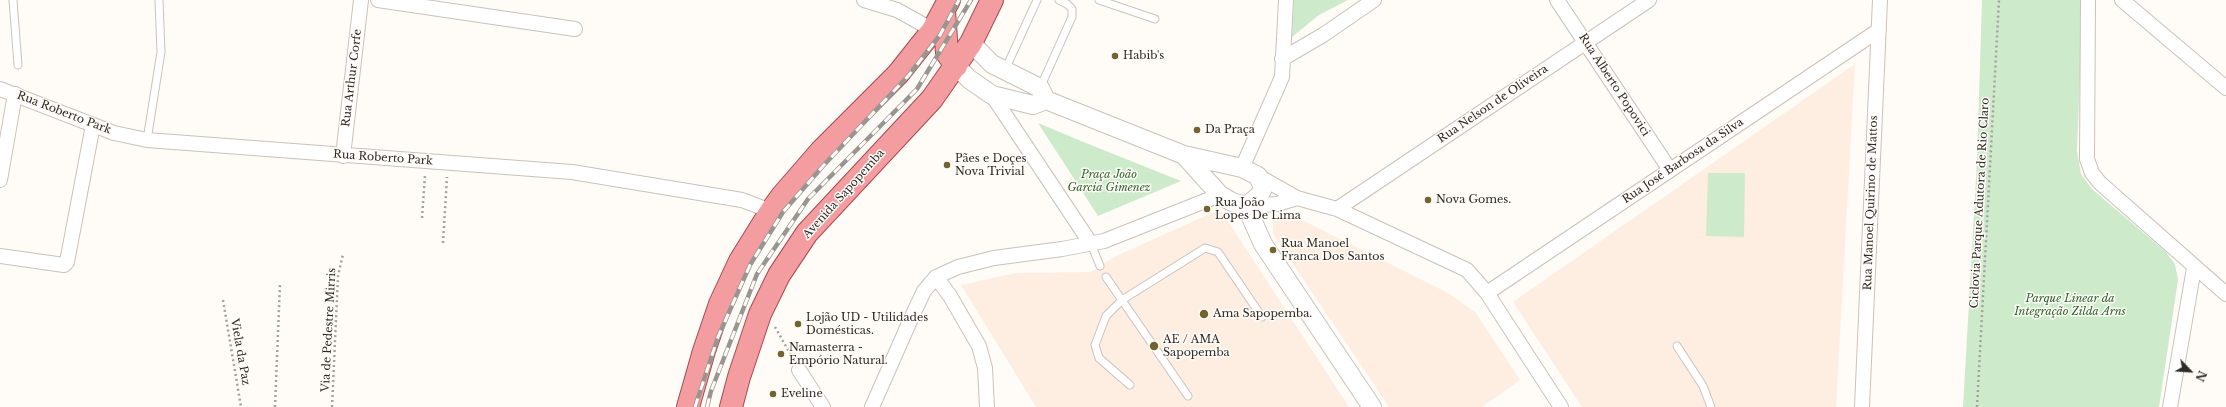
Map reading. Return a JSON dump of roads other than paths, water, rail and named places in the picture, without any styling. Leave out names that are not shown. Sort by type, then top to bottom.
[{"type":"main road","name":"Avenida Sapopemba","points":[[731,407],[739,377],[760,314],[780,275],[807,233],[932,99],[971,43],[992,0]]},
{"type":"main road","points":[[688,407],[704,351],[720,304],[740,261],[771,211],[821,151],[898,74],[933,30],[947,5]]},
{"type":"main road","points":[[947,5],[947,53],[956,66]]},
{"type":"street","name":"Rua Arthur Corfe","points":[[343,156],[361,0]]},
{"type":"street","points":[[378,0],[575,29]]},
{"type":"street","points":[[864,0],[897,10],[933,30]]},
{"type":"street","points":[[1242,168],[1282,77],[1286,0]]},
{"type":"street","points":[[1282,58],[1323,35],[1374,0]]},
{"type":"street","name":"Rua Alberto Popovici","points":[[1557,0],[1670,170]]},
{"type":"street","name":"Rua Nelson de Oliveira","points":[[1337,209],[1649,0]]},
{"type":"street","name":"Rua Manoel Quirino de Mattos","points":[[1862,407],[1880,0]]},
{"type":"street","points":[[2088,0],[2087,151],[2092,173],[2100,183],[2194,268],[2226,294]]},
{"type":"street","points":[[2122,0],[2226,88]]},
{"type":"street","name":"Rua José Barbosa da Silva","points":[[1487,293],[1878,30]]},
{"type":"street","points":[[971,43],[992,64],[1005,70],[1043,94],[1184,155],[1242,168],[1297,198],[1337,209],[1457,264],[1473,275],[1487,293],[1561,407]]},
{"type":"street","points":[[956,66],[968,79],[992,95],[1033,105],[1043,94]]},
{"type":"street","name":"Rua Roberto Park","points":[[0,89],[114,133],[147,140],[343,156],[448,162],[572,172],[742,200],[771,211]]},
{"type":"street","points":[[0,180],[15,94]]},
{"type":"street","points":[[992,95],[1091,244]]},
{"type":"street","points":[[0,256],[66,264],[93,125]]},
{"type":"street","points":[[1184,155],[1220,195],[1232,202],[1246,206],[1277,204],[1297,198]]},
{"type":"street","points":[[1246,206],[1259,196],[1263,188],[1258,176]]},
{"type":"street","points":[[872,407],[924,291],[936,277],[958,267],[994,258],[1104,241],[1220,195]]},
{"type":"street","points":[[1246,206],[1263,244],[1372,407]]},
{"type":"street","points":[[2170,407],[2194,268]]},
{"type":"street","points":[[936,277],[950,296],[979,346],[985,368],[987,407]]},
{"type":"street","points":[[799,370],[823,407]]},
{"type":"lane","points":[[13,0],[18,65]]},
{"type":"lane","points":[[147,140],[161,52],[159,0]]},
{"type":"lane","points":[[1005,70],[1037,0]]},
{"type":"lane","points":[[1043,94],[1072,17],[1072,9],[1067,4],[1059,0]]},
{"type":"lane","points":[[1099,0],[1155,19]]},
{"type":"lane","points":[[1091,244],[1100,266]]},
{"type":"lane","points":[[1130,385],[1099,358],[1095,345],[1106,316],[1122,300],[1205,248],[1211,248],[1218,252],[1262,317]]},
{"type":"lane","points":[[1106,277],[1188,396]]},
{"type":"lane","points":[[1677,346],[1703,386],[1711,407]]},
{"type":"railway","points":[[695,407],[718,337],[750,265],[783,212],[823,166],[909,75],[940,35],[959,0]]},
{"type":"railway","points":[[707,407],[711,391],[757,274],[808,199],[917,89],[971,0]]},
{"type":"place","name":"Habib's","points":[[1115,56]]},
{"type":"place","name":"Da Praça","points":[[1197,130]]},
{"type":"place","name":"Pães e Doçes Nova Trivial","points":[[947,165]]},
{"type":"place","name":"Nova Gomes.","points":[[1428,200]]},
{"type":"place","name":"Rua João Lopes De Lima","points":[[1207,209]]},
{"type":"place","name":"Rua Manoel Franca Dos Santos","points":[[1273,250]]},
{"type":"place","name":"Ama Sapopemba.","points":[[1204,314]]},
{"type":"place","name":"Lojão UD - Utilidades Domésticas.","points":[[798,324]]},
{"type":"place","name":"AE / AMA Sapopemba","points":[[1154,346]]},
{"type":"place","name":"Namasterra - Empório Natural.","points":[[781,354]]},
{"type":"place","name":"Eveline","points":[[773,394]]},
{"type":"park label","name":"Praça João Garcia Gimenez","points":[[1109,181]]},
{"type":"park label","name":"Parque Linear da Integração Zilda Arns","points":[[2070,305]]}]
